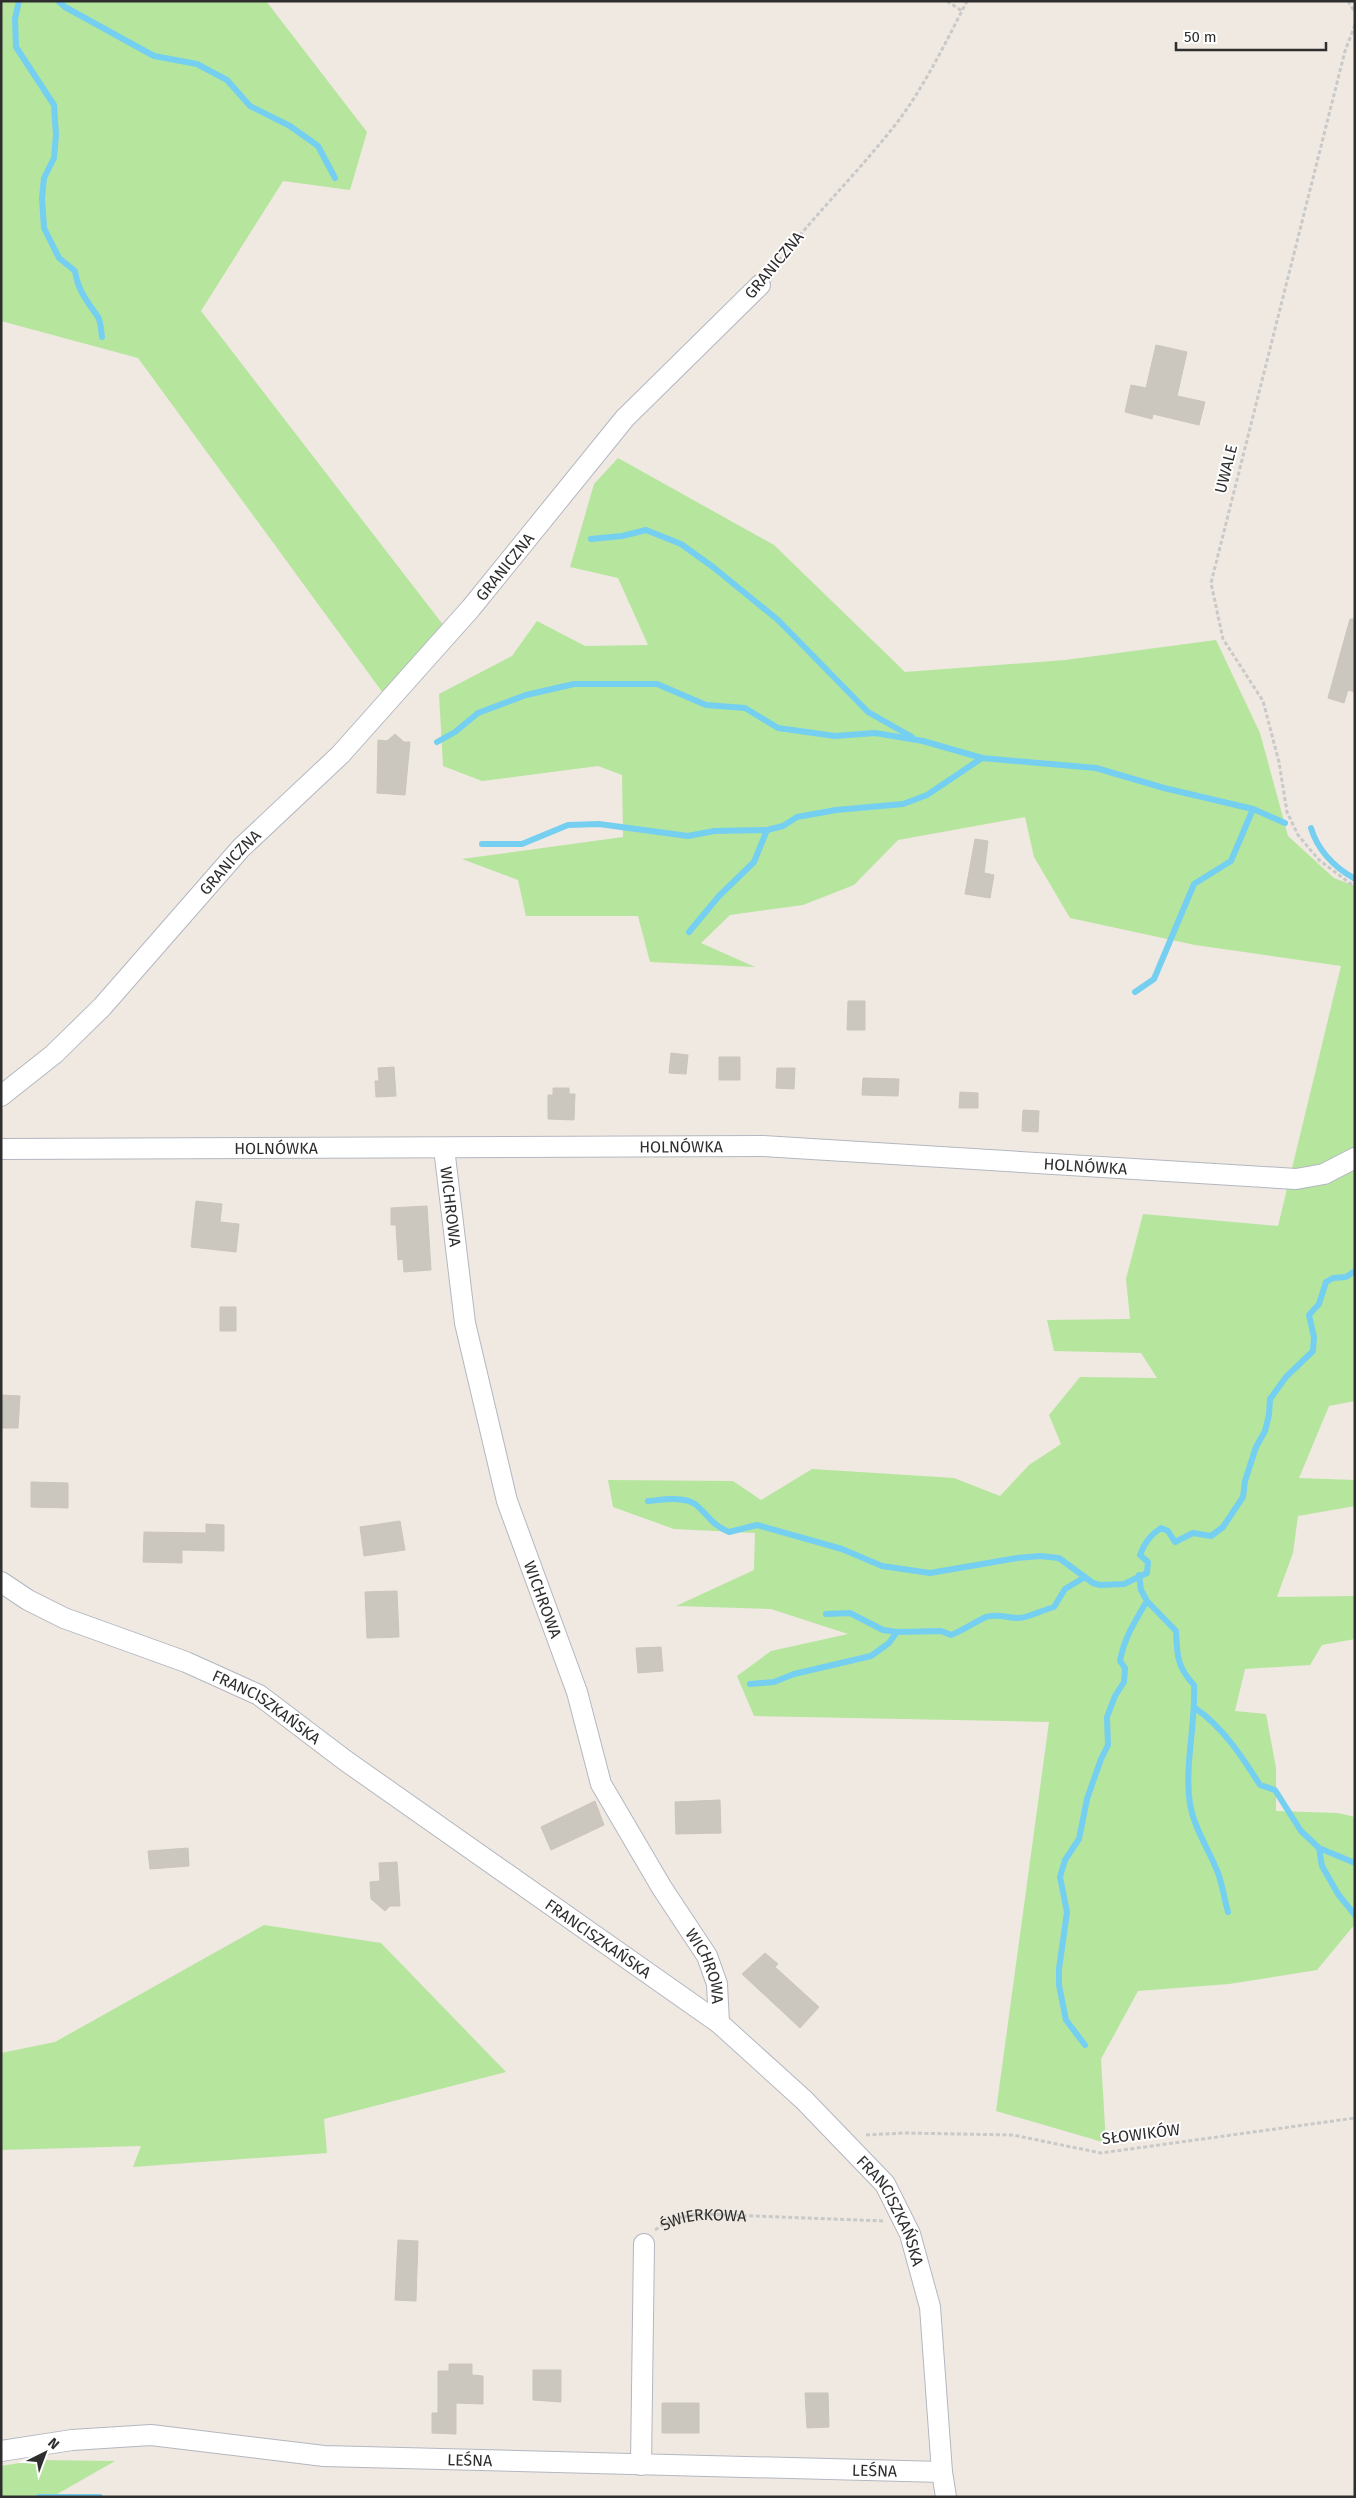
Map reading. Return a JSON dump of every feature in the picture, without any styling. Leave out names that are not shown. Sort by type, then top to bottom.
[{"type":"street","name":"GRANICZNA","points":[[1,1096],[54,1054],[102,1007],[241,848],[340,755],[471,608],[625,418],[760,284]]},
{"type":"street","name":"HOLNÓWKA","points":[[1,1149],[763,1146],[1296,1179],[1324,1174],[1355,1158]]},
{"type":"street","name":"WICHROWA","points":[[444,1148],[466,1323],[507,1501],[577,1692],[601,1784],[662,1888],[708,1956],[717,1984],[719,2023]]},
{"type":"street","name":"FRANCISZKAŃSKA","points":[[1,1582],[28,1600],[64,1618],[186,1662],[259,1695],[346,1761],[719,2023],[804,2100],[885,2184],[910,2234],[930,2307],[942,2472],[946,2497]]},
{"type":"street","name":"ŚWIERKOWA","points":[[641,2464],[644,2244]]},
{"type":"street","name":"LEŚNA","points":[[1,2451],[72,2440],[151,2435],[324,2456],[942,2472]]},
{"type":"path","points":[[947,1],[962,11]]},
{"type":"path","name":"GRANICZNA","points":[[760,284],[798,236],[900,119],[943,47],[966,1]]},
{"type":"path","points":[[1348,1],[1355,12]]},
{"type":"path","name":"UWALE","points":[[1355,24],[1345,51],[1211,583],[1222,640],[1263,701],[1279,762],[1287,812],[1298,835],[1319,860],[1355,887]]},
{"type":"path","name":"SŁOWIKÓW","points":[[840,2137],[904,2133],[1013,2135],[1083,2151],[1101,2153],[1355,2118]]},
{"type":"path","name":"ŚWIERKOWA","points":[[644,2244],[654,2231],[663,2225],[689,2215],[903,2222]]},
{"type":"green space","points":[[1,1],[266,1],[367,132],[350,190],[283,181],[201,311],[444,626],[383,693],[138,358],[1,321]]},
{"type":"green space","points":[[618,458],[774,545],[905,672],[1065,660],[1216,640],[1260,733],[1288,836],[1334,878],[1355,886],[1355,1401],[1329,1406],[1299,1478],[1355,1480],[1355,1506],[1298,1516],[1293,1553],[1277,1597],[1355,1596],[1355,1639],[1322,1645],[1310,1665],[1245,1669],[1235,1711],[1266,1714],[1276,1768],[1276,1811],[1338,1813],[1355,1817],[1355,1924],[1317,1970],[1229,1984],[1138,1991],[1101,2059],[1106,2143],[996,2111],[1049,1722],[754,1716],[737,1676],[771,1651],[848,1634],[771,1609],[676,1606],[754,1570],[755,1533],[674,1529],[613,1507],[608,1480],[733,1481],[761,1500],[812,1469],[954,1478],[1000,1496],[1029,1465],[1061,1444],[1049,1415],[1080,1377],[1157,1378],[1141,1353],[1054,1351],[1047,1320],[1130,1319],[1126,1279],[1143,1214],[1278,1226],[1341,966],[1195,945],[1070,918],[1034,857],[1025,817],[898,840],[854,885],[803,905],[730,915],[701,943],[755,967],[650,962],[638,916],[526,916],[518,880],[462,859],[623,837],[622,775],[598,766],[482,781],[443,766],[439,694],[512,656],[537,621],[585,646],[648,645],[618,578],[570,567],[594,484]]},
{"type":"green space","points":[[264,1925],[381,1943],[506,2072],[324,2119],[327,2153],[133,2167],[141,2146],[1,2150],[1,2053],[55,2042]]},
{"type":"green space","points":[[38,2460],[115,2461],[52,2497],[1,2497],[1,2466]]},
{"type":"building","points":[[1156,345],[1187,352],[1177,396],[1205,402],[1199,425],[1153,414],[1152,419],[1125,412],[1131,385],[1146,388]]},
{"type":"building","points":[[1350,619],[1355,619],[1355,692],[1348,690],[1344,703],[1328,698]]},
{"type":"building","points":[[395,734],[404,742],[410,742],[405,795],[377,793],[378,740],[387,741]]},
{"type":"building","points":[[975,839],[988,841],[984,873],[994,875],[990,898],[965,894]]},
{"type":"building","points":[[848,1001],[865,1001],[865,1030],[847,1030]]},
{"type":"building","points":[[671,1053],[688,1055],[686,1074],[669,1073]]},
{"type":"building","points":[[719,1057],[740,1057],[740,1080],[719,1080]]},
{"type":"building","points":[[394,1067],[396,1096],[376,1097],[375,1081],[379,1081],[378,1068]]},
{"type":"building","points":[[777,1068],[795,1068],[794,1089],[776,1088]]},
{"type":"building","points":[[863,1078],[899,1079],[898,1096],[862,1095]]},
{"type":"building","points":[[553,1088],[569,1088],[569,1094],[575,1094],[574,1120],[548,1119],[548,1095],[553,1095]]},
{"type":"building","points":[[960,1092],[978,1093],[978,1108],[959,1108]]},
{"type":"building","points":[[1023,1110],[1039,1111],[1038,1132],[1022,1131]]},
{"type":"building","points":[[196,1201],[222,1204],[220,1222],[239,1224],[236,1252],[191,1247]]},
{"type":"building","points":[[427,1206],[431,1270],[404,1272],[403,1259],[398,1260],[396,1225],[391,1225],[391,1208]]},
{"type":"building","points":[[220,1307],[236,1307],[236,1331],[220,1331]]},
{"type":"building","points":[[1,1395],[20,1396],[18,1428],[1,1428]]},
{"type":"building","points":[[31,1482],[68,1483],[68,1508],[31,1507]]},
{"type":"building","points":[[400,1521],[405,1550],[364,1556],[360,1527]]},
{"type":"building","points":[[206,1524],[224,1525],[224,1551],[182,1550],[182,1563],[143,1562],[144,1532],[206,1533]]},
{"type":"building","points":[[397,1591],[399,1637],[367,1638],[365,1592]]},
{"type":"building","points":[[661,1647],[663,1671],[638,1673],[636,1648]]},
{"type":"building","points":[[720,1800],[721,1833],[676,1834],[675,1802]]},
{"type":"building","points":[[595,1801],[604,1825],[551,1850],[541,1827]]},
{"type":"building","points":[[188,1848],[189,1866],[150,1869],[148,1851]]},
{"type":"building","points":[[397,1862],[400,1906],[390,1906],[385,1911],[371,1899],[370,1882],[380,1881],[379,1863]]},
{"type":"building","points":[[765,1953],[778,1964],[775,1967],[819,2007],[800,2028],[742,1974]]},
{"type":"building","points":[[398,2240],[418,2241],[416,2301],[395,2300]]},
{"type":"building","points":[[449,2364],[472,2364],[472,2375],[483,2376],[483,2404],[456,2403],[456,2434],[432,2433],[432,2413],[438,2413],[438,2371],[449,2371]]},
{"type":"building","points":[[533,2370],[561,2370],[561,2402],[533,2400]]},
{"type":"building","points":[[805,2393],[828,2393],[829,2427],[807,2428]]},
{"type":"building","points":[[662,2403],[699,2403],[699,2433],[662,2433]]},
{"type":"waterway","points":[[19,1],[15,19],[16,47],[54,105],[56,135],[54,158],[44,178],[42,198],[44,228],[59,258],[75,271],[81,290],[99,319],[102,337]]},
{"type":"waterway","points":[[58,1],[65,7],[154,56],[197,64],[227,80],[250,106],[290,126],[318,146],[335,178]]},
{"type":"waterway","points":[[591,539],[622,536],[646,530],[681,544],[713,567],[778,620],[868,712],[912,737]]},
{"type":"waterway","points":[[437,742],[455,732],[478,713],[526,695],[574,684],[657,684],[706,705],[745,708],[778,728],[835,736],[875,733],[923,741],[982,758],[1096,768],[1164,788],[1253,809],[1285,823]]},
{"type":"waterway","points":[[689,932],[719,896],[754,862],[767,830],[783,826],[797,817],[836,810],[903,804],[927,795],[982,758]]},
{"type":"waterway","points":[[1135,992],[1154,979],[1194,884],[1231,861],[1253,809]]},
{"type":"waterway","points":[[482,844],[522,844],[568,825],[599,824],[688,836],[714,831],[767,830]]},
{"type":"waterway","points":[[1311,828],[1318,844],[1328,858],[1355,879]]},
{"type":"waterway","points":[[648,1501],[685,1500],[695,1504],[717,1526],[729,1532],[757,1525],[842,1549],[882,1566],[930,1573],[1017,1558],[1040,1556],[1059,1558],[1093,1583],[1100,1585],[1124,1584],[1147,1573],[1148,1562],[1140,1555],[1148,1540],[1161,1528],[1168,1531],[1175,1542],[1193,1533],[1211,1536],[1223,1527],[1243,1497],[1245,1481],[1256,1447],[1265,1431],[1270,1399],[1286,1377],[1313,1351],[1314,1337],[1309,1315],[1319,1304],[1326,1282],[1333,1278],[1346,1277],[1355,1271]]},
{"type":"waterway","points":[[1085,2045],[1066,2020],[1059,1985],[1059,1969],[1067,1912],[1060,1877],[1065,1860],[1079,1839],[1087,1799],[1108,1745],[1107,1717],[1115,1696],[1124,1682],[1125,1668],[1120,1661],[1124,1645],[1130,1630],[1147,1601],[1141,1590],[1139,1575]]},
{"type":"waterway","points":[[826,1614],[850,1613],[883,1630],[897,1632],[941,1631],[951,1635],[986,1617],[996,1615],[1020,1618],[1054,1607],[1065,1589],[1085,1577]]},
{"type":"waterway","points":[[1147,1601],[1176,1631],[1179,1660],[1184,1672],[1194,1685],[1188,1775],[1190,1804],[1198,1829],[1218,1873],[1228,1912]]},
{"type":"waterway","points":[[750,1684],[774,1682],[794,1674],[871,1656],[889,1643],[897,1632]]},
{"type":"waterway","points":[[1195,1708],[1215,1724],[1239,1754],[1260,1785],[1275,1790],[1301,1831],[1319,1848],[1355,1863]]},
{"type":"waterway","points":[[1319,1848],[1322,1866],[1338,1894],[1355,1915]]},
{"type":"waterway","points":[[39,2497],[100,2497]]}]
